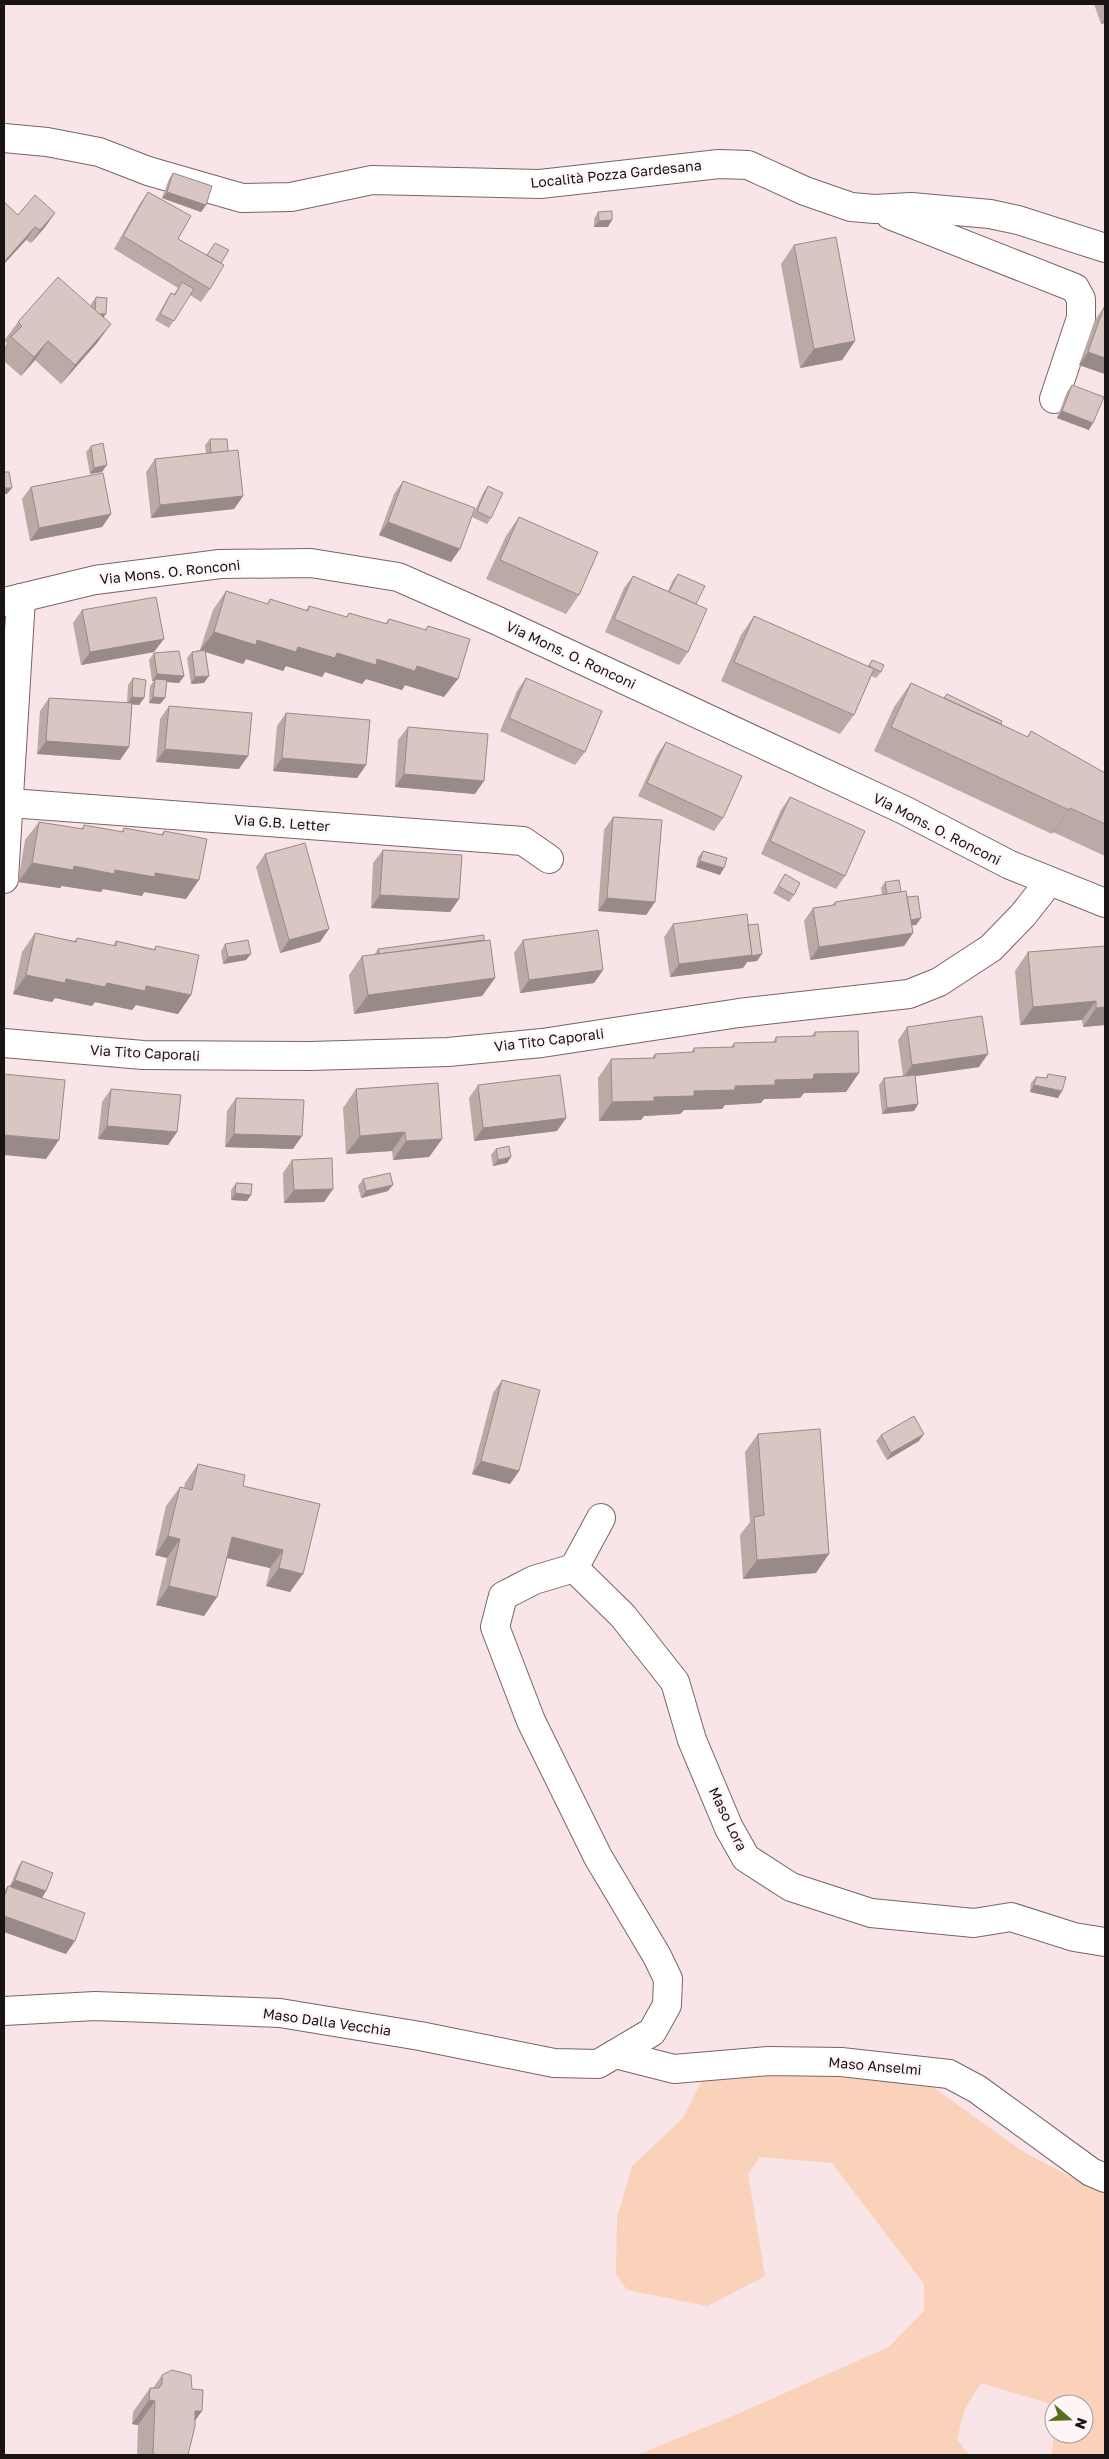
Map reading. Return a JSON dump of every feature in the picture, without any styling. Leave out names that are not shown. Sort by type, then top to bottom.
[{"type":"street","name":"Località Pozza Gardesana","points":[[4,138],[47,142],[99,152],[148,171],[242,198],[291,197],[372,180],[540,184],[719,164],[748,165],[805,191],[851,207],[875,209],[911,206],[990,214],[1018,220],[1105,248]]},
{"type":"street","points":[[875,209],[1075,288],[1081,299],[1081,318],[1054,399]]},
{"type":"street","name":"Via Mons. O. Ronconi","points":[[12,600],[95,580],[220,564],[311,563],[398,577],[498,621],[904,810],[1010,865],[1105,903]]},
{"type":"street","points":[[4,878],[10,803],[12,600]]},
{"type":"street","name":"Via G.B. Letter","points":[[10,803],[523,840],[548,859]]},
{"type":"street","name":"Via Tito Caporali","points":[[4,1043],[143,1055],[310,1056],[448,1052],[542,1043],[739,1013],[908,994],[939,982],[991,948],[1023,915],[1049,882]]},
{"type":"street","points":[[601,1518],[574,1568],[534,1580],[503,1596],[495,1627],[531,1721],[567,1796],[598,1857],[658,1956],[668,1979],[667,2005],[652,2032],[615,2054]]},
{"type":"street","name":"Maso Lora","points":[[574,1568],[623,1616],[675,1682],[692,1740],[729,1828],[746,1858],[791,1887],[871,1913],[974,1924],[1011,1917],[1074,1937],[1105,1942]]},
{"type":"street","name":"Maso Dalla Vecchia","points":[[4,2010],[95,2006],[280,2013],[420,2036],[554,2064],[598,2064],[615,2054]]},
{"type":"street","name":"Maso Anselmi","points":[[615,2054],[674,2069],[769,2061],[841,2062],[949,2074],[978,2089],[1090,2172],[1105,2178]]},
{"type":"shaded area","points":[[848,2068],[930,2085],[1022,2151],[1105,2195],[1105,2455],[1052,2455],[1053,2444],[1094,2444],[1094,2394],[1044,2394],[1044,2402],[981,2383],[965,2409],[957,2439],[969,2455],[637,2455],[735,2415],[889,2347],[924,2311],[924,2284],[832,2163],[760,2157],[748,2174],[765,2276],[708,2306],[627,2290],[616,2274],[617,2218],[632,2166],[683,2118],[704,2076]]},
{"type":"building","points":[[173,173],[212,186],[206,205],[167,192]]},
{"type":"building","points":[[148,192],[191,216],[178,239],[224,265],[210,289],[123,236]]},
{"type":"building","points":[[35,195],[55,213],[40,230],[35,227],[4,262],[4,202],[18,215]]},
{"type":"building","points":[[612,211],[612,220],[599,221],[598,212]]},
{"type":"building","points":[[836,237],[855,341],[814,349],[794,245]]},
{"type":"building","points":[[215,243],[229,250],[221,263],[207,255]]},
{"type":"building","points":[[58,277],[111,324],[75,365],[48,341],[34,357],[11,337],[22,326],[18,322]]},
{"type":"building","points":[[182,282],[194,289],[174,321],[160,314],[171,293],[175,295]]},
{"type":"building","points":[[96,297],[107,298],[106,314],[99,314],[95,310]]},
{"type":"building","points":[[1105,307],[1105,358],[1088,352]]},
{"type":"building","points":[[1072,385],[1104,397],[1093,423],[1062,411]]},
{"type":"building","points":[[210,439],[227,439],[228,451],[211,453]]},
{"type":"building","points":[[103,443],[107,465],[94,468],[91,446]]},
{"type":"building","points":[[238,450],[243,496],[160,505],[155,459]]},
{"type":"building","points":[[4,472],[9,472],[12,488],[4,488]]},
{"type":"building","points":[[103,473],[111,514],[39,528],[31,487]]},
{"type":"building","points":[[403,481],[475,508],[460,549],[388,522]]},
{"type":"building","points":[[488,486],[503,493],[491,518],[477,511]]},
{"type":"building","points":[[519,517],[598,552],[579,595],[500,560]]},
{"type":"building","points":[[678,574],[705,586],[696,604],[669,592]]},
{"type":"building","points":[[633,576],[707,609],[688,652],[614,619]]},
{"type":"building","points":[[226,591],[268,604],[270,599],[308,611],[309,606],[347,617],[349,613],[387,624],[389,619],[426,630],[428,626],[470,639],[458,679],[417,666],[415,671],[377,659],[376,665],[337,653],[335,658],[298,647],[296,652],[257,640],[256,645],[214,632]]},
{"type":"building","points":[[156,597],[164,639],[90,652],[82,610]]},
{"type":"building","points":[[754,616],[874,669],[854,715],[734,662]]},
{"type":"building","points":[[205,650],[209,676],[195,677],[192,652]]},
{"type":"building","points":[[179,651],[184,676],[157,674],[154,653]]},
{"type":"building","points":[[872,660],[884,665],[881,672],[869,666]]},
{"type":"building","points":[[133,678],[146,680],[144,698],[132,697]]},
{"type":"building","points":[[526,678],[602,711],[585,752],[509,718]]},
{"type":"building","points":[[155,679],[167,680],[165,698],[153,697]]},
{"type":"building","points":[[911,683],[1028,737],[1031,731],[1105,773],[1105,824],[1070,808],[1069,810],[891,727]]},
{"type":"building","points":[[947,694],[1002,721],[1001,724],[944,698]]},
{"type":"building","points":[[49,698],[132,703],[129,747],[46,741]]},
{"type":"building","points":[[169,706],[252,713],[248,756],[165,749]]},
{"type":"building","points":[[286,713],[370,720],[366,765],[282,758]]},
{"type":"building","points":[[408,727],[488,734],[484,781],[404,774]]},
{"type":"building","points":[[666,742],[742,776],[723,818],[647,783]]},
{"type":"building","points":[[790,797],[865,831],[845,876],[770,841]]},
{"type":"building","points":[[613,817],[662,820],[655,902],[607,898]]},
{"type":"building","points":[[39,822],[83,829],[84,825],[123,832],[124,828],[163,835],[164,831],[207,839],[199,880],[155,873],[155,877],[115,870],[114,874],[74,866],[73,870],[32,863]]},
{"type":"building","points":[[305,843],[329,929],[289,940],[265,854]]},
{"type":"building","points":[[383,850],[462,855],[459,899],[380,895]]},
{"type":"building","points":[[703,851],[727,858],[724,868],[700,861]]},
{"type":"building","points":[[785,874],[800,883],[794,895],[778,886]]},
{"type":"building","points":[[899,880],[901,892],[887,894],[885,882]]},
{"type":"building","points":[[906,891],[913,933],[819,947],[813,908],[835,905],[835,902]]},
{"type":"building","points":[[918,896],[921,918],[911,920],[907,897]]},
{"type":"building","points":[[747,914],[752,955],[679,964],[673,924]]},
{"type":"building","points":[[758,924],[762,954],[751,956],[748,925]]},
{"type":"building","points":[[598,930],[603,970],[529,980],[523,940]]},
{"type":"building","points":[[35,933],[76,942],[77,938],[116,946],[116,941],[155,950],[156,946],[199,955],[191,995],[146,986],[145,991],[107,983],[105,987],[66,979],[65,983],[26,975]]},
{"type":"building","points":[[484,935],[484,940],[379,954],[378,949]]},
{"type":"building","points":[[248,940],[251,954],[228,957],[225,944]]},
{"type":"building","points":[[490,940],[495,978],[368,995],[362,956]]},
{"type":"building","points":[[1105,946],[1105,1007],[1096,1008],[1096,1001],[1033,1007],[1028,952]]},
{"type":"building","points":[[982,1016],[988,1054],[912,1065],[907,1027]]},
{"type":"building","points":[[858,1031],[859,1073],[814,1074],[813,1079],[775,1080],[775,1085],[735,1086],[735,1090],[694,1091],[694,1096],[654,1097],[654,1101],[612,1102],[611,1059],[655,1058],[655,1054],[694,1052],[694,1048],[734,1047],[734,1043],[776,1042],[776,1037],[815,1036],[815,1032]]},
{"type":"building","points":[[4,1074],[65,1080],[59,1140],[4,1135]]},
{"type":"building","points":[[1048,1074],[1066,1077],[1062,1091],[1034,1085],[1036,1077],[1047,1078]]},
{"type":"building","points":[[560,1075],[566,1118],[483,1128],[478,1085]]},
{"type":"building","points":[[915,1075],[918,1104],[887,1108],[884,1078]]},
{"type":"building","points":[[438,1083],[442,1139],[406,1141],[405,1132],[360,1136],[356,1089]]},
{"type":"building","points":[[111,1089],[181,1095],[177,1132],[107,1126]]},
{"type":"building","points":[[236,1098],[304,1100],[302,1136],[234,1134]]},
{"type":"building","points":[[509,1146],[511,1157],[498,1160],[496,1149]]},
{"type":"building","points":[[332,1158],[333,1189],[294,1190],[292,1160]]},
{"type":"building","points":[[390,1173],[393,1185],[366,1191],[363,1179]]},
{"type":"building","points":[[236,1183],[252,1184],[251,1195],[235,1193]]},
{"type":"building","points":[[502,1380],[540,1390],[519,1471],[481,1461]]},
{"type":"building","points":[[914,1416],[924,1434],[891,1453],[881,1435]]},
{"type":"building","points":[[820,1429],[829,1554],[757,1560],[754,1517],[764,1515],[758,1434]]},
{"type":"building","points":[[198,1464],[245,1475],[243,1486],[320,1504],[303,1574],[279,1568],[283,1550],[232,1537],[217,1597],[169,1586],[180,1539],[168,1536],[180,1487],[192,1490]]},
{"type":"building","points":[[22,1861],[53,1873],[46,1891],[15,1880]]},
{"type":"building","points":[[8,1886],[85,1913],[75,1941],[4,1916],[4,1897]]},
{"type":"building","points":[[172,2370],[191,2375],[192,2389],[203,2390],[202,2411],[195,2411],[195,2426],[188,2455],[155,2455],[153,2453],[155,2401],[149,2400],[150,2388],[159,2388],[162,2384],[162,2375]]}]
